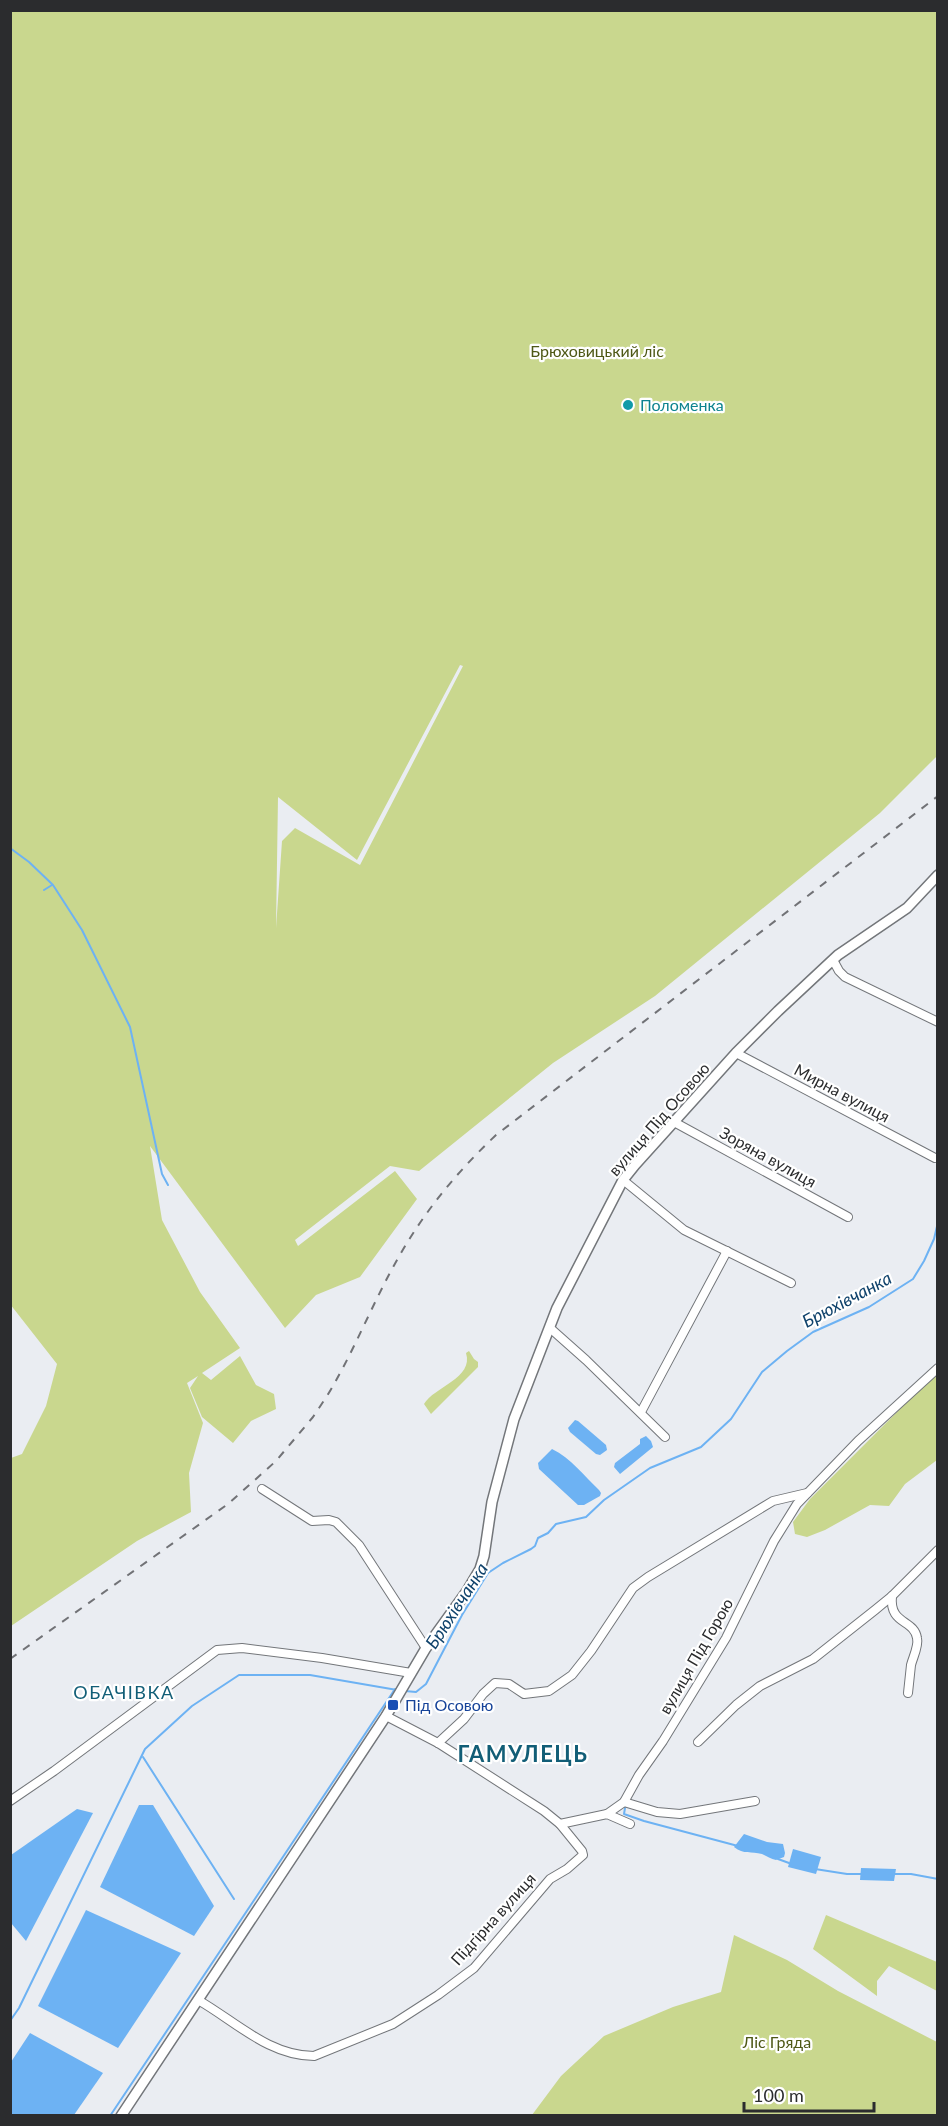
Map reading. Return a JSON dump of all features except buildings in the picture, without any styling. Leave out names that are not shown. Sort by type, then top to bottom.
[{"type":"street","name":"вулиця Під Осовою","points":[[386,1716],[426,1648],[480,1569],[492,1502],[509,1434],[557,1308],[623,1180],[736,1053],[778,1011],[833,960],[907,908],[938,875]]},
{"type":"street","points":[[833,960],[839,972],[845,976],[938,1022]]},
{"type":"street","name":"Мирна вулиця","points":[[736,1053],[935,1158]]},
{"type":"street","name":"Зоряна вулиця","points":[[674,1122],[848,1217]]},
{"type":"street","points":[[623,1180],[684,1230],[791,1283]]},
{"type":"street","points":[[641,1412],[727,1251]]},
{"type":"street","points":[[550,1328],[665,1437]]},
{"type":"street","name":"вулиця Під Горою","points":[[624,1802],[726,1638],[774,1541],[797,1504],[858,1441],[938,1368]]},
{"type":"street","points":[[262,1489],[312,1521],[336,1522],[359,1545],[426,1648]]},
{"type":"street","points":[[438,1743],[464,1719],[483,1694],[495,1683],[509,1684],[524,1694],[529,1694],[549,1691],[572,1675],[591,1652],[633,1588],[648,1577],[773,1501],[808,1492]]},
{"type":"street","points":[[698,1742],[736,1705],[760,1686],[813,1659],[892,1596],[938,1550]]},
{"type":"street","points":[[892,1596],[891,1608],[918,1639],[911,1663],[908,1693]]},
{"type":"street","points":[[10,1801],[217,1650],[242,1648],[322,1658],[408,1677]]},
{"type":"street","points":[[121,2115],[386,1716],[438,1743],[544,1811],[560,1824],[607,1814],[624,1802],[657,1812],[680,1814],[755,1801]]},
{"type":"street","points":[[607,1814],[630,1824]]},
{"type":"street","name":"Підгірна вулиця","points":[[198,2000],[262,2042],[301,2056],[314,2056],[393,2024],[474,1968],[550,1879],[567,1869],[583,1855],[560,1824]]},
{"type":"green space","name":"Брюховицький ліс","points":[[11,10],[937,11],[938,755],[880,813],[655,996],[553,1063],[419,1171],[390,1166],[295,1240],[298,1246],[395,1171],[417,1199],[360,1277],[316,1295],[285,1328],[150,1146],[162,1220],[200,1292],[240,1348],[202,1373],[211,1380],[240,1356],[256,1385],[274,1394],[276,1409],[251,1421],[233,1443],[202,1417],[190,1388],[198,1376],[187,1383],[203,1423],[189,1473],[191,1512],[137,1541],[11,1626],[11,1458],[22,1454],[46,1406],[57,1364],[10,1304]],"holes":[[[460,665],[463,666],[360,865],[295,828],[282,841],[276,928],[278,797],[357,860]]]},
{"type":"green space","points":[[469,1351],[478,1362],[478,1367],[431,1414],[424,1404],[459,1376],[467,1362],[466,1353]]},
{"type":"green space","points":[[937,1375],[937,1460],[905,1484],[889,1506],[870,1505],[825,1530],[807,1537],[795,1534],[793,1522],[810,1499],[919,1390]]},
{"type":"green space","points":[[826,1915],[937,1962],[937,1991],[889,1966],[877,1981],[877,1996],[813,1949]]},
{"type":"green space","name":"Ліс Гряда","points":[[734,1935],[787,1960],[838,1991],[937,2042],[937,2115],[532,2115],[561,2076],[604,2036],[673,2007],[721,1992]]},
{"type":"water","points":[[575,1420],[606,1445],[607,1450],[600,1455],[596,1454],[570,1432],[568,1428]]},
{"type":"water","points":[[646,1436],[653,1447],[620,1474],[614,1467],[615,1463],[640,1444],[640,1439]]},
{"type":"water","points":[[552,1449],[577,1468],[599,1490],[600,1496],[584,1505],[578,1505],[539,1469],[538,1463]]},
{"type":"water","points":[[139,1805],[153,1805],[214,1906],[194,1936],[100,1887]]},
{"type":"water","points":[[77,1809],[93,1813],[26,1941],[11,1923],[11,1855]]},
{"type":"water","points":[[744,1834],[767,1842],[783,1844],[784,1857],[776,1860],[762,1854],[744,1852],[734,1847]]},
{"type":"water","points":[[793,1849],[821,1857],[816,1874],[788,1867]]},
{"type":"water","points":[[861,1868],[896,1869],[894,1881],[860,1880]]},
{"type":"water","points":[[86,1910],[181,1953],[118,2048],[38,2006]]},
{"type":"water","points":[[30,2033],[103,2073],[74,2115],[11,2115],[11,2062]]},
{"type":"waterway","points":[[10,848],[53,885],[82,930],[130,1027],[162,1174],[168,1185]]},
{"type":"waterway","points":[[44,890],[52,885]]},
{"type":"waterway","name":"Брюхівчанка","points":[[405,1691],[416,1692],[426,1684],[462,1615],[488,1573],[531,1549],[538,1538],[548,1533],[556,1524],[586,1517],[604,1500],[650,1468],[701,1447],[731,1419],[762,1372],[787,1351],[813,1332],[869,1307],[913,1279],[934,1239],[938,1222]]},
{"type":"waterway","points":[[10,2021],[19,2008],[145,1749],[192,1706],[239,1675],[310,1675],[397,1690]]},
{"type":"waterway","points":[[110,2116],[395,1689]]},
{"type":"waterway","points":[[143,1757],[234,1899]]},
{"type":"waterway","points":[[625,1808],[624,1814],[644,1821],[738,1846]]},
{"type":"waterway","points":[[778,1859],[789,1863]]},
{"type":"waterway","points":[[815,1869],[863,1874]]},
{"type":"waterway","points":[[893,1874],[911,1874],[938,1879]]},
{"type":"railway","points":[[10,1659],[228,1504],[276,1461],[313,1417],[327,1396],[347,1361],[391,1270],[411,1236],[457,1176],[496,1135],[938,796]]},
{"type":"place","name":"Поломенка","points":[[628,405]]},
{"type":"place","name":"Під Осовою","points":[[393,1705]]},
{"type":"district","name":"ОБАЧІВКА","points":[[124,1693]]},
{"type":"district","name":"ГАМУЛЕЦЬ","points":[[523,1754]]}]
